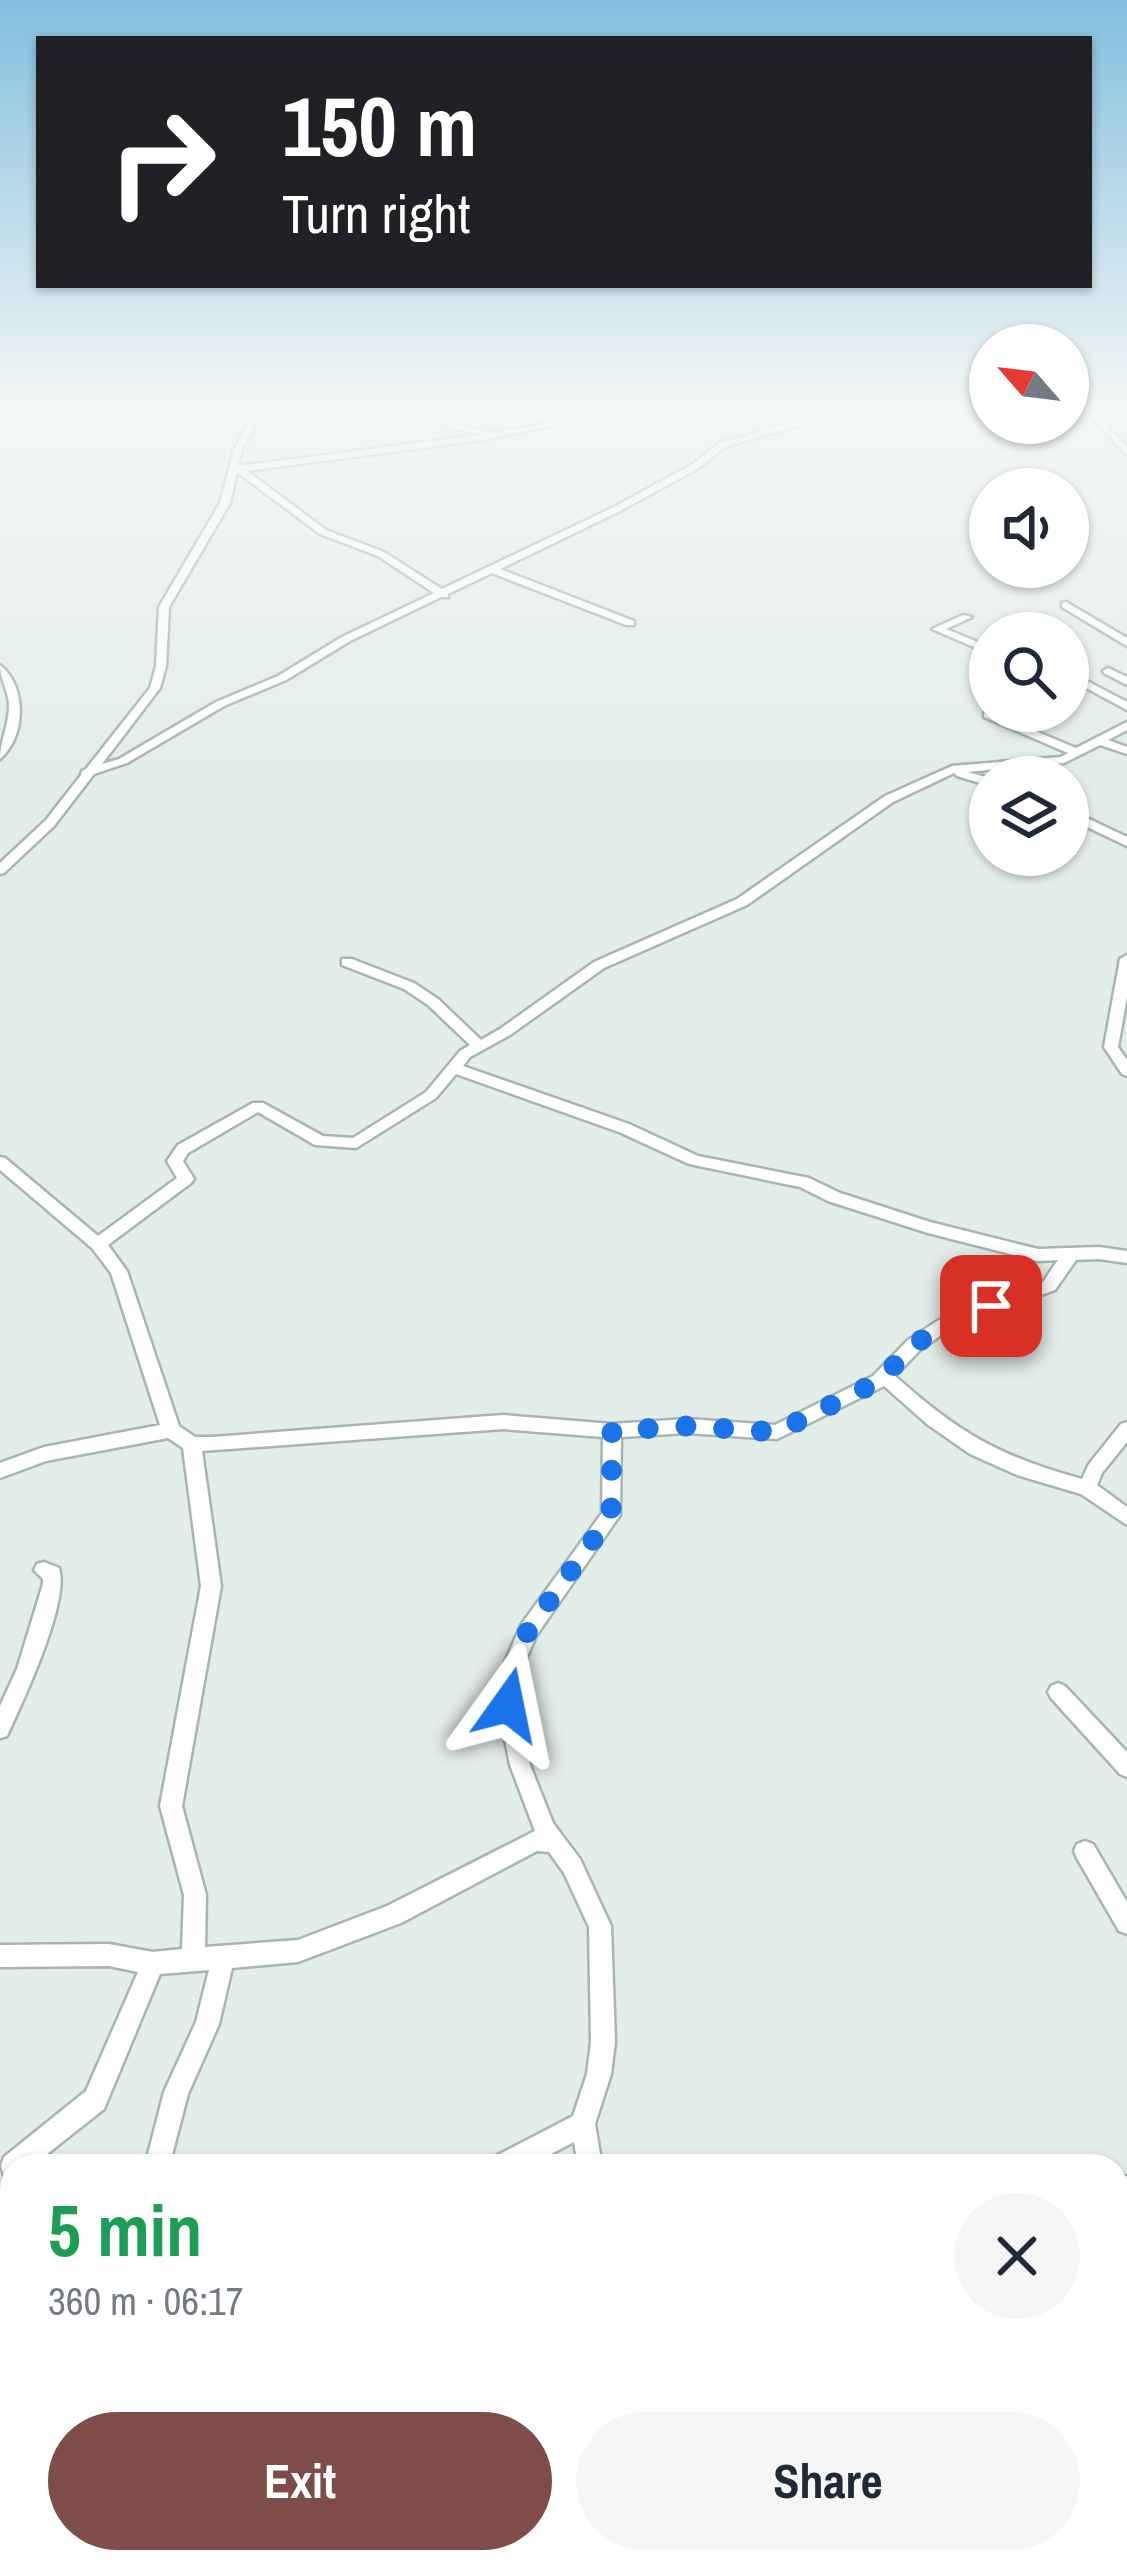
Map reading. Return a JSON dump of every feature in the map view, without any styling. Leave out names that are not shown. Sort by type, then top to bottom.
[{"type":"street","points":[[0,870],[50,823],[155,688],[164,608],[212,527]]},
{"type":"street","points":[[316,527],[381,554],[444,595]]},
{"type":"street","points":[[86,772],[123,761],[220,704],[282,678],[346,639],[576,527]]},
{"type":"street","points":[[493,569],[630,623]]},
{"type":"street","points":[[1066,605],[1127,644]]},
{"type":"street","points":[[967,617],[937,629],[969,643]]},
{"type":"street","points":[[0,668],[11,682],[16,702],[0,756]]},
{"type":"street","points":[[1108,671],[1127,682]]},
{"type":"street","points":[[1089,686],[1127,707]]},
{"type":"street","points":[[98,1244],[186,1179],[175,1166],[179,1152],[253,1106],[276,1113],[320,1141],[346,1145],[425,1100],[479,1046],[599,965],[730,909],[870,811],[948,771],[1051,763],[1127,725]]},
{"type":"street","points":[[1027,732],[1075,752]]},
{"type":"street","points":[[1098,740],[1127,751]]},
{"type":"street","points":[[948,771],[969,776]]},
{"type":"street","points":[[1089,823],[1127,842]]},
{"type":"street","points":[[1127,958],[1111,1047],[1127,1070]]},
{"type":"street","points":[[347,962],[409,986],[479,1046]]},
{"type":"street","points":[[453,1068],[714,1166],[804,1182],[834,1197],[1007,1248],[1127,1257]]},
{"type":"street","points":[[0,1162],[98,1244],[118,1271],[171,1430],[192,1444],[502,1422],[612,1431],[687,1426],[777,1432],[834,1407],[884,1376],[914,1345],[945,1324],[1049,1286],[1070,1256]]},
{"type":"street","points":[[884,1376],[928,1420],[966,1446],[1018,1469],[1087,1488],[1127,1516]]},
{"type":"street","points":[[1087,1488],[1095,1469],[1127,1429]]},
{"type":"street","points":[[0,1471],[44,1454],[171,1430]]},
{"type":"street","points":[[588,2154],[583,2125],[599,2074],[603,2042],[600,1926],[580,1880],[544,1829],[520,1765],[508,1705],[520,1648],[540,1610],[611,1515],[612,1431]]},
{"type":"street","points":[[192,1444],[211,1586],[170,1806],[195,1895],[194,1957]]},
{"type":"street","points":[[0,1729],[27,1669],[53,1584],[52,1574],[44,1570]]},
{"type":"street","points":[[1058,1692],[1127,1766]]},
{"type":"street","points":[[0,1956],[109,1955],[152,1964],[298,1951],[332,1941],[535,1840],[555,1842]]},
{"type":"street","points":[[1085,1851],[1127,1923]]},
{"type":"street","points":[[160,2154],[176,2092],[206,2024],[223,1958]]},
{"type":"street","points":[[27,2154],[95,2100],[152,1964]]},
{"type":"street","points":[[526,2154],[583,2125]]},
{"type":"route","points":[[508,1705],[514,1664],[528,1631],[611,1515],[612,1431],[700,1426],[756,1434],[777,1432],[879,1381],[914,1345],[945,1324],[991,1306]]}]
